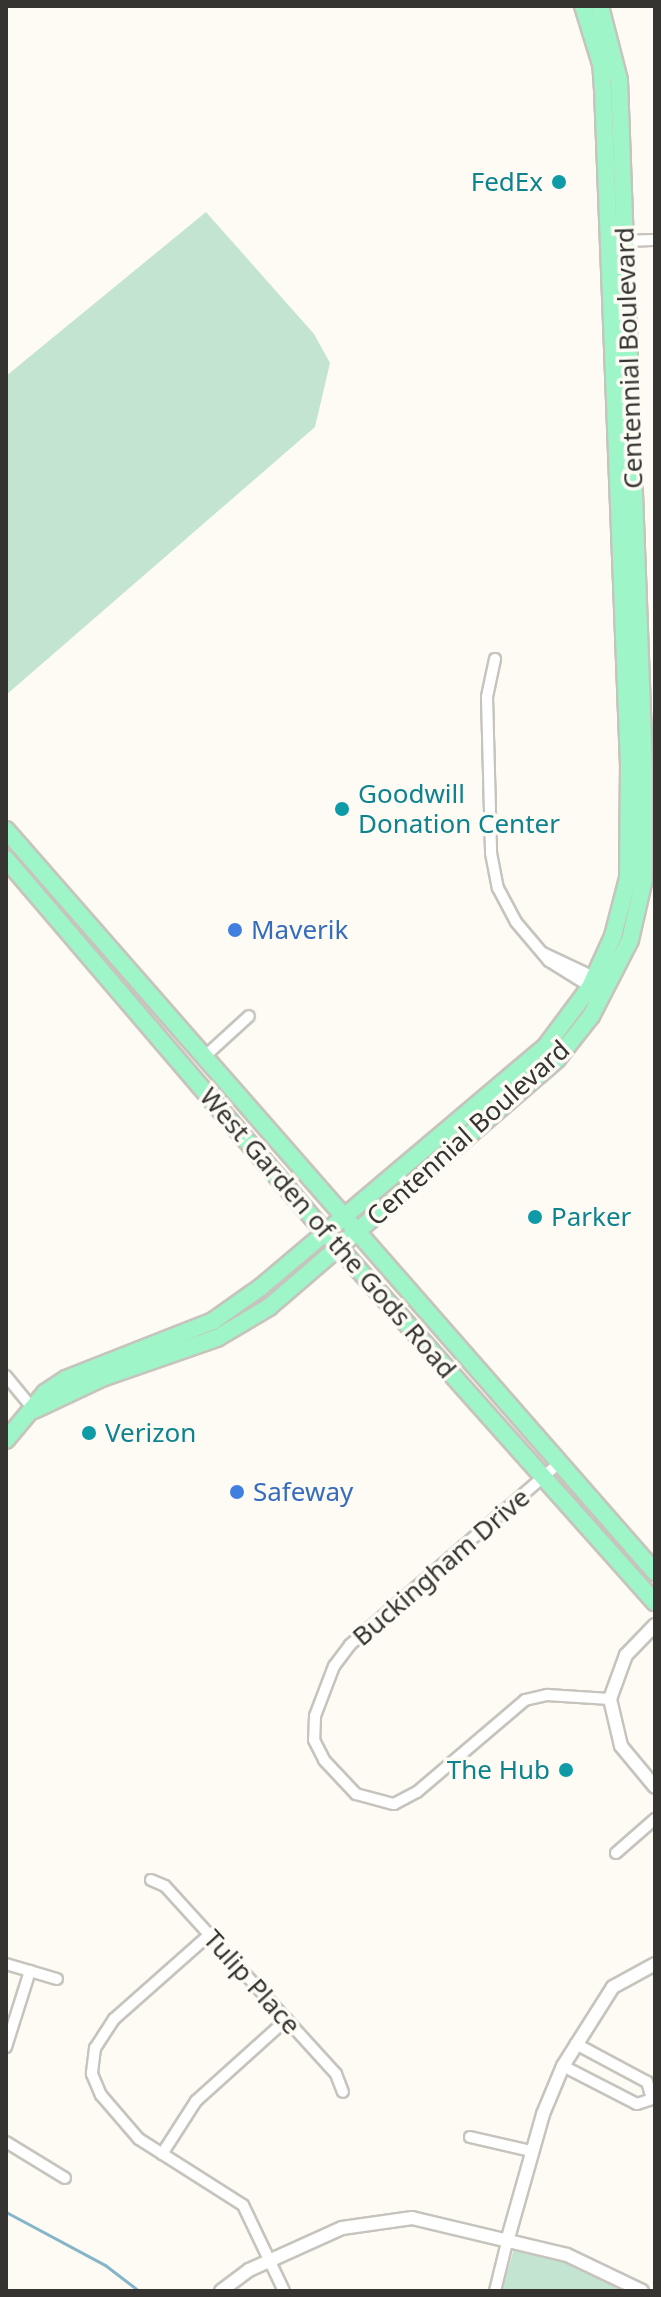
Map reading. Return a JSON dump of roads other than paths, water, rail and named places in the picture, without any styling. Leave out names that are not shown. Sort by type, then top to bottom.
[{"type":"main road","name":"Centennial Boulevard","points":[[34,1410],[102,1378],[229,1333],[269,1307],[557,1059],[600,986],[628,878],[643,766],[618,241],[601,64],[589,6]]},
{"type":"main road","name":"West Garden of the Gods Road","points":[[6,830],[354,1233],[655,1572]]},
{"type":"main road","points":[[6,840],[83,930],[107,948]]},
{"type":"main road","name":"West Garden of the Gods Road","points":[[6,859],[325,1232],[655,1602]]},
{"type":"main road","name":"Centennial Boulevard","points":[[6,1440],[45,1393],[80,1372],[213,1321],[325,1232],[546,1046],[600,986]]},
{"type":"street","points":[[618,241],[655,240]]},
{"type":"street","points":[[495,659],[487,697],[493,868],[516,922],[543,953],[600,986]]},
{"type":"street","points":[[203,1058],[249,1016]]},
{"type":"street","points":[[6,1376],[34,1410]]},
{"type":"street","name":"Buckingham Drive","points":[[558,1464],[341,1655],[315,1716],[314,1740],[324,1760],[356,1794],[394,1804],[417,1792],[525,1700],[547,1695],[610,1699]]},
{"type":"street","points":[[655,1625],[626,1654],[610,1699],[621,1746],[655,1787]]},
{"type":"street","points":[[616,1853],[655,1819]]},
{"type":"street","name":"Tulip Place","points":[[151,1880],[165,1886],[287,2019],[336,2074],[343,2092]]},
{"type":"street","points":[[209,1935],[114,2019],[92,2061],[101,2095],[139,2139],[238,2199],[284,2291]]},
{"type":"street","points":[[6,1964],[57,1979]]},
{"type":"street","points":[[495,2291],[531,2151],[563,2066],[613,1987],[655,1964]]},
{"type":"street","points":[[6,2047],[10,2020],[30,1971]]},
{"type":"street","points":[[162,2154],[196,2101],[287,2019]]},
{"type":"street","points":[[563,2066],[637,2104],[652,2099],[647,2082],[576,2044]]},
{"type":"street","points":[[470,2137],[531,2151]]},
{"type":"street","points":[[6,2142],[65,2178]]},
{"type":"street","points":[[221,2291],[269,2259],[342,2228],[390,2219],[448,2223],[508,2238],[578,2259],[642,2291]]},
{"type":"waterway","points":[[6,2212],[105,2265],[139,2291]]},
{"type":"place","name":"FedEx","points":[[559,182]]},
{"type":"place","name":"Goodwill Donation Center","points":[[342,809]]},
{"type":"place","name":"Maverik","points":[[235,930]]},
{"type":"place","name":"Parker","points":[[535,1217]]},
{"type":"place","name":"Verizon","points":[[89,1433]]},
{"type":"place","name":"Safeway","points":[[237,1492]]},
{"type":"place","name":"The Hub","points":[[566,1770]]}]
